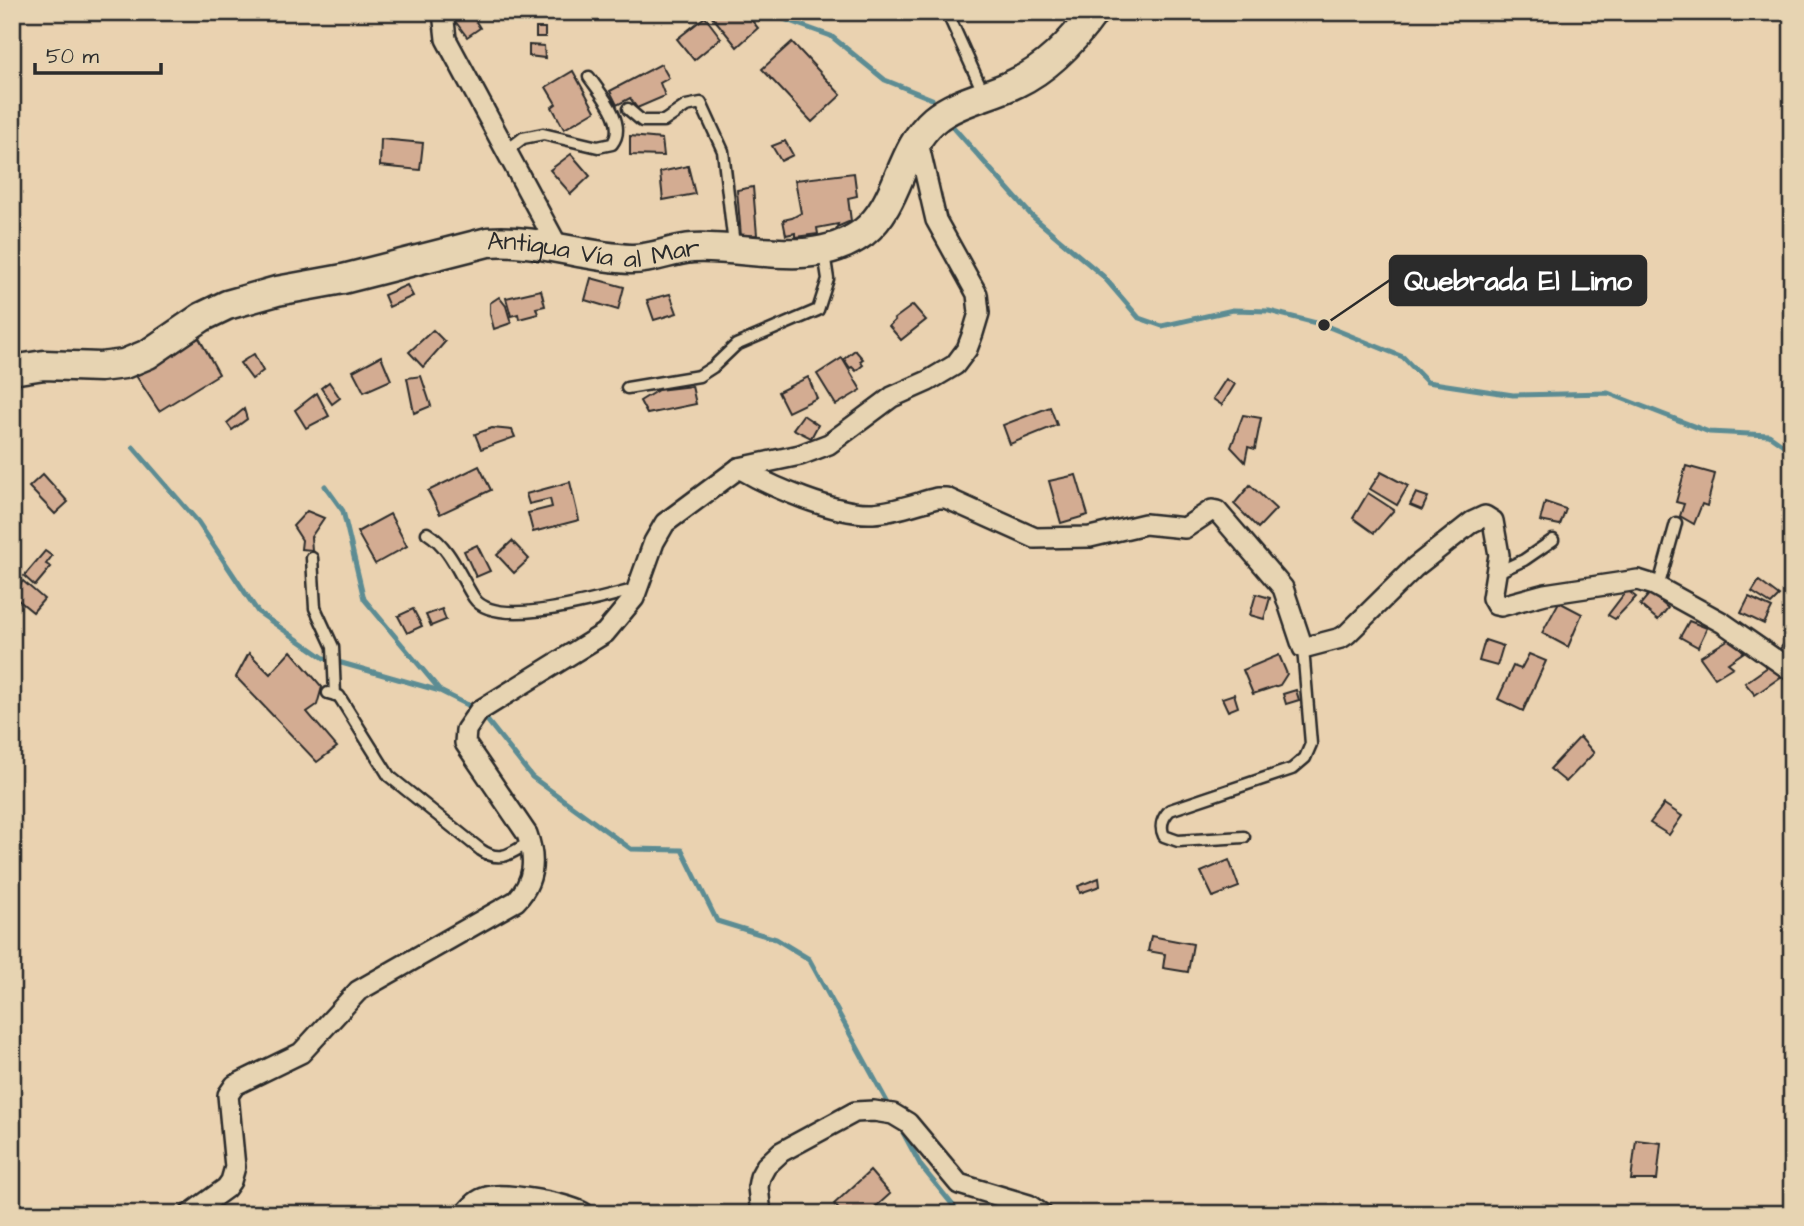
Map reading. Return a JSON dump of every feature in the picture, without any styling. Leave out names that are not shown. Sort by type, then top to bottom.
[{"type":"main road","name":"Antigua Vía al Mar","points":[[12,370],[44,365],[100,367],[124,364],[148,354],[202,317],[227,305],[488,242],[511,240],[633,259],[689,248],[716,247],[784,254],[843,245],[865,230],[882,212],[917,138],[935,119],[1016,83],[1044,65],[1061,52],[1094,12]]},
{"type":"street","points":[[443,12],[446,39],[558,247]]},
{"type":"street","points":[[190,1214],[226,1188],[233,1174],[235,1167],[228,1095],[235,1085],[301,1053],[358,991],[516,901],[523,894],[532,876],[533,849],[527,834],[466,747],[466,730],[480,711],[605,633],[634,598],[654,542],[665,523],[739,468],[800,455],[834,441],[892,397],[928,382],[955,365],[967,349],[979,313],[977,294],[936,220],[917,138]]},
{"type":"street","points":[[739,468],[767,485],[852,512],[873,513],[946,498],[1035,538],[1090,537],[1145,524],[1181,529],[1189,527],[1212,510],[1217,510],[1283,588],[1303,648],[1347,634],[1415,566],[1472,522],[1485,516],[1493,521],[1499,549],[1492,598],[1499,606],[1545,594],[1631,580],[1658,587],[1723,622],[1792,671]]},
{"type":"street","points":[[761,1214],[758,1187],[760,1177],[766,1166],[781,1152],[855,1112],[874,1111],[893,1114],[908,1123],[959,1184],[1029,1205],[1042,1214]]},
{"type":"street","points":[[465,1214],[476,1202],[490,1196],[571,1206],[585,1214]]},
{"type":"lane","points":[[947,12],[985,95]]},
{"type":"lane","points":[[506,150],[523,138],[543,134],[598,147],[612,144],[617,137],[617,127],[610,108],[589,77]]},
{"type":"lane","points":[[628,109],[642,121],[664,121],[686,106],[701,103],[723,151],[734,249]]},
{"type":"lane","points":[[627,388],[699,376],[736,345],[818,310],[828,279],[823,249]]},
{"type":"lane","points":[[1658,587],[1676,523]]},
{"type":"lane","points":[[427,533],[443,545],[475,600],[488,609],[537,612],[638,589]]},
{"type":"lane","points":[[1496,573],[1524,560],[1553,540]]},
{"type":"lane","points":[[312,558],[315,608],[333,649],[331,694],[338,696],[389,776],[491,857],[505,856],[530,842]]},
{"type":"lane","points":[[1244,837],[1178,841],[1164,836],[1162,824],[1170,810],[1292,769],[1305,758],[1311,744],[1303,648]]},
{"type":"building","points":[[470,12],[480,28],[467,37],[455,21]]},
{"type":"building","points":[[714,12],[745,12],[758,28],[737,47],[711,15]]},
{"type":"building","points":[[705,17],[721,38],[694,60],[677,39]]},
{"type":"building","points":[[536,28],[545,28],[545,37],[536,37]]},
{"type":"building","points":[[792,42],[841,95],[812,122],[762,69]]},
{"type":"building","points":[[529,45],[544,46],[545,58],[529,56]]},
{"type":"building","points":[[661,64],[669,78],[660,83],[665,96],[637,108],[630,98],[617,105],[610,91]]},
{"type":"building","points":[[573,71],[595,111],[564,129],[552,107],[556,104],[546,87]]},
{"type":"building","points":[[630,136],[662,139],[664,156],[630,155]]},
{"type":"building","points":[[381,139],[423,143],[420,170],[380,166]]},
{"type":"building","points":[[785,141],[793,155],[781,161],[772,146]]},
{"type":"building","points":[[571,154],[590,176],[571,194],[550,170]]},
{"type":"building","points":[[688,166],[695,194],[663,200],[660,172]]},
{"type":"building","points":[[854,173],[857,196],[848,198],[851,221],[837,227],[838,224],[817,228],[818,234],[795,237],[795,233],[786,235],[783,220],[801,213],[795,180]]},
{"type":"building","points":[[753,187],[757,235],[741,236],[737,190]]},
{"type":"building","points":[[591,278],[624,287],[618,310],[585,300]]},
{"type":"building","points":[[407,285],[413,296],[389,307],[384,295]]},
{"type":"building","points":[[541,290],[545,306],[536,308],[538,314],[519,319],[518,314],[511,316],[506,298]]},
{"type":"building","points":[[670,294],[677,313],[654,320],[647,300]]},
{"type":"building","points":[[499,297],[506,306],[511,323],[494,329],[490,303]]},
{"type":"building","points":[[913,305],[926,320],[901,340],[889,326]]},
{"type":"building","points":[[433,330],[445,342],[423,367],[409,352]]},
{"type":"building","points":[[199,338],[219,374],[159,411],[135,374]]},
{"type":"building","points":[[855,350],[863,359],[860,361],[863,365],[856,371],[850,368],[844,359]]},
{"type":"building","points":[[254,354],[263,371],[252,379],[240,363]]},
{"type":"building","points":[[381,356],[391,380],[364,392],[353,371]]},
{"type":"building","points":[[842,358],[861,390],[836,405],[817,374]]},
{"type":"building","points":[[421,376],[431,406],[414,413],[407,378]]},
{"type":"building","points":[[808,377],[817,398],[788,412],[778,392]]},
{"type":"building","points":[[1226,379],[1235,384],[1222,405],[1213,399]]},
{"type":"building","points":[[329,382],[340,398],[332,404],[321,388]]},
{"type":"building","points":[[692,386],[696,404],[647,414],[640,401],[658,390]]},
{"type":"building","points":[[317,393],[329,416],[306,428],[295,410]]},
{"type":"building","points":[[1050,407],[1057,425],[1010,444],[1003,425]]},
{"type":"building","points":[[244,409],[247,419],[232,430],[227,423]]},
{"type":"building","points":[[803,415],[818,425],[811,438],[793,429]]},
{"type":"building","points":[[1243,415],[1261,418],[1255,449],[1248,447],[1245,462],[1231,447]]},
{"type":"building","points":[[492,428],[512,430],[515,437],[481,449],[475,434]]},
{"type":"building","points":[[479,466],[491,490],[440,514],[428,491]]},
{"type":"building","points":[[1686,466],[1715,474],[1707,506],[1702,504],[1694,524],[1680,516],[1684,504],[1676,502]]},
{"type":"building","points":[[1381,472],[1408,486],[1397,505],[1370,489]]},
{"type":"building","points":[[43,474],[68,502],[55,514],[29,487]]},
{"type":"building","points":[[1076,475],[1088,515],[1061,523],[1049,481]]},
{"type":"building","points":[[570,482],[579,520],[533,532],[528,513],[552,507],[550,499],[529,504],[526,494]]},
{"type":"building","points":[[1250,485],[1276,509],[1258,528],[1234,504]]},
{"type":"building","points":[[1368,493],[1394,510],[1374,533],[1353,518]]},
{"type":"building","points":[[1416,493],[1428,497],[1422,510],[1410,505]]},
{"type":"building","points":[[1545,502],[1566,509],[1560,525],[1540,521]]},
{"type":"building","points":[[307,511],[324,518],[311,537],[312,550],[301,549],[302,540],[293,526]]},
{"type":"building","points":[[390,514],[407,546],[375,564],[357,532]]},
{"type":"building","points":[[512,541],[529,559],[514,573],[497,555]]},
{"type":"building","points":[[477,545],[490,571],[476,577],[464,551]]},
{"type":"building","points":[[45,551],[52,556],[46,564],[51,567],[35,586],[24,576]]},
{"type":"building","points":[[23,581],[44,599],[33,612],[12,595]]},
{"type":"building","points":[[1759,581],[1779,596],[1771,604],[1752,592]]},
{"type":"building","points":[[1627,590],[1636,597],[1615,619],[1608,615]]},
{"type":"building","points":[[1650,593],[1668,608],[1658,620],[1640,605]]},
{"type":"building","points":[[1256,594],[1270,598],[1264,619],[1250,615]]},
{"type":"building","points":[[1749,597],[1772,608],[1764,624],[1741,613]]},
{"type":"building","points":[[1559,602],[1582,614],[1568,647],[1542,633]]},
{"type":"building","points":[[413,609],[422,626],[407,633],[398,616]]},
{"type":"building","points":[[442,609],[446,620],[431,626],[426,615]]},
{"type":"building","points":[[1689,621],[1707,628],[1698,647],[1680,637]]},
{"type":"building","points":[[1731,638],[1744,652],[1728,663],[1733,667],[1715,678],[1700,657]]},
{"type":"building","points":[[1787,639],[1792,643],[1792,658],[1780,649]]},
{"type":"building","points":[[1485,640],[1503,646],[1497,666],[1479,661]]},
{"type":"building","points":[[291,651],[322,687],[317,705],[307,712],[337,747],[317,762],[236,677],[249,653],[270,674]]},
{"type":"building","points":[[1529,654],[1546,661],[1523,711],[1498,699],[1513,666],[1521,669]]},
{"type":"building","points":[[1279,655],[1287,674],[1280,685],[1253,694],[1243,670]]},
{"type":"building","points":[[1772,664],[1782,676],[1755,695],[1745,683]]},
{"type":"building","points":[[1296,690],[1299,700],[1286,704],[1283,694]]},
{"type":"building","points":[[1234,694],[1238,707],[1228,711],[1222,698]]},
{"type":"building","points":[[1580,737],[1594,753],[1566,782],[1550,769]]},
{"type":"building","points":[[1664,804],[1682,816],[1669,835],[1650,823]]},
{"type":"building","points":[[1229,860],[1239,887],[1213,897],[1201,872]]},
{"type":"building","points":[[1099,878],[1100,886],[1080,893],[1078,886]]},
{"type":"building","points":[[1151,936],[1193,944],[1188,972],[1163,968],[1165,954],[1148,951]]},
{"type":"building","points":[[1636,1140],[1661,1143],[1657,1180],[1631,1180]]},
{"type":"building","points":[[870,1171],[890,1194],[868,1214],[843,1214],[834,1204]]},
{"type":"building","points":[[284,1205],[289,1214],[269,1214]]},
{"type":"waterway","points":[[776,12],[778,17],[831,36],[885,80],[932,99]]},
{"type":"waterway","points":[[954,128],[1032,216],[1103,276],[1139,318],[1162,326],[1233,310],[1269,311],[1324,325],[1403,357],[1427,382],[1513,395],[1608,393],[1709,432],[1769,435],[1792,451]]},
{"type":"waterway","points":[[133,447],[198,522],[258,612],[324,658],[440,691],[476,709]]},
{"type":"waterway","points":[[325,486],[343,511],[364,599],[439,689]]},
{"type":"waterway","points":[[483,715],[532,777],[631,849],[682,850],[717,921],[776,939],[809,959],[891,1109]]},
{"type":"waterway","points":[[900,1127],[921,1166],[960,1214]]},
{"type":"place","name":"Quebrada El Limo","points":[[1324,325]]}]
